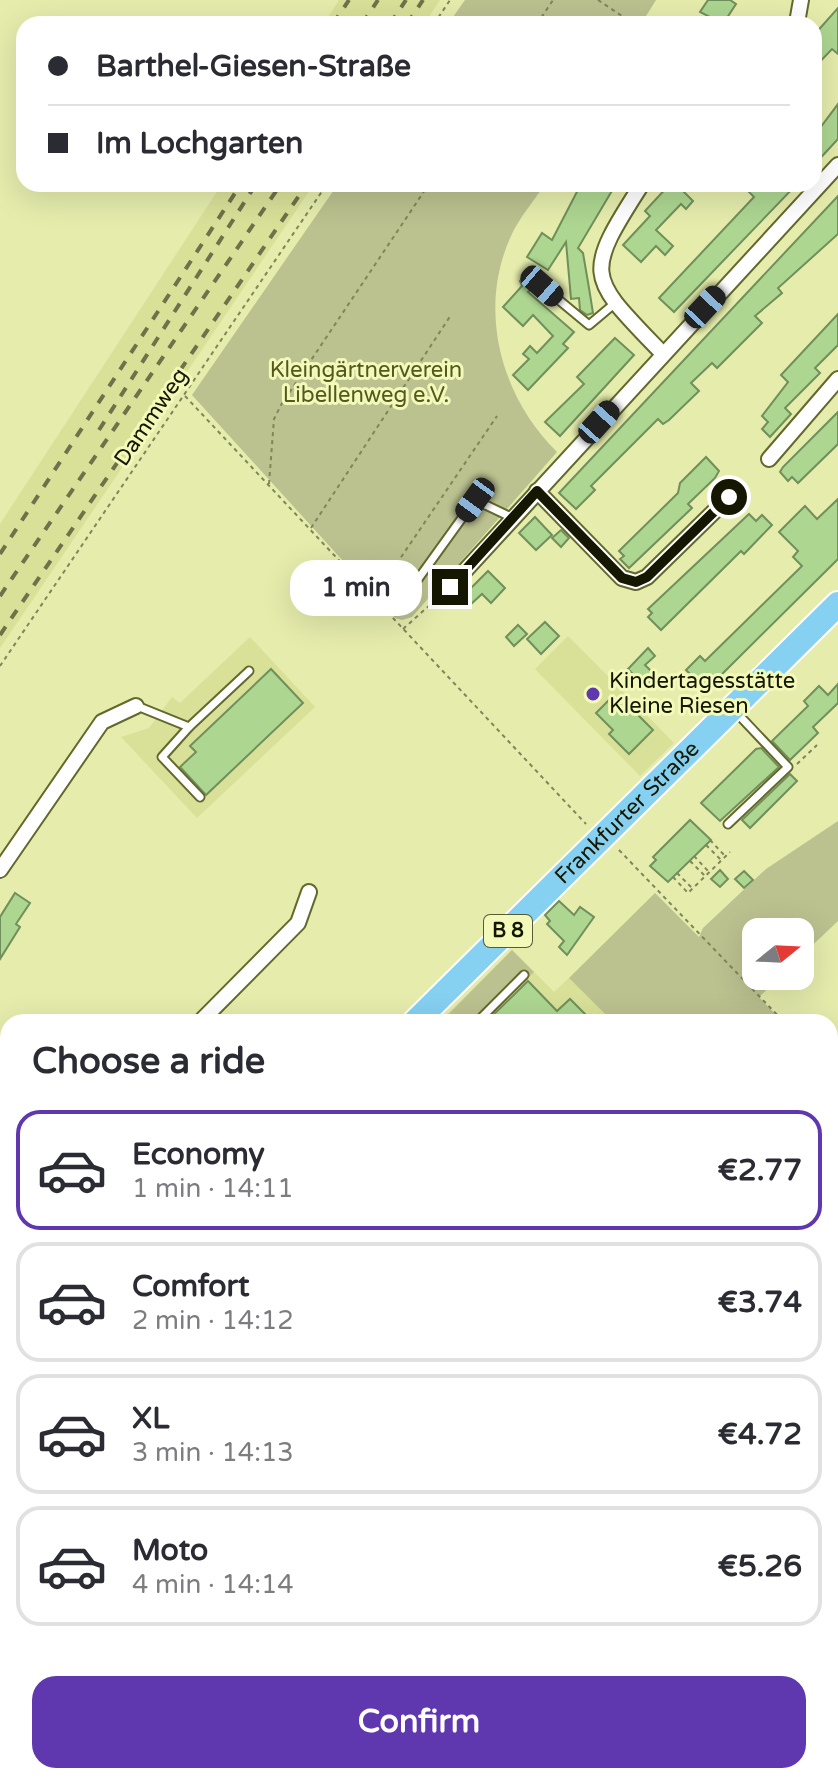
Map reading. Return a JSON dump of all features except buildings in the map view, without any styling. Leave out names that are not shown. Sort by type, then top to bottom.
[{"type":"main road","name":"Frankfurter Straße","points":[[423,1014],[838,605]]},
{"type":"street","points":[[822,182],[838,165]]},
{"type":"street","points":[[637,192],[606,240],[602,254],[602,277],[614,304],[662,353]]},
{"type":"street","points":[[450,587],[813,192]]},
{"type":"street","points":[[769,459],[838,379]]},
{"type":"street","points":[[537,491],[622,578],[636,582],[647,577],[729,497]]},
{"type":"street","points":[[0,870],[102,722],[136,706]]},
{"type":"street","points":[[208,1014],[298,923],[309,892]]},
{"type":"lane","points":[[542,286],[589,325],[614,304]]},
{"type":"lane","points":[[408,593],[475,500],[513,518]]},
{"type":"lane","points":[[200,797],[162,757],[249,671]]},
{"type":"lane","points":[[136,706],[189,727]]},
{"type":"lane","points":[[728,824],[788,767],[733,709]]},
{"type":"lane","points":[[485,1014],[524,975]]},
{"type":"path","points":[[598,0],[622,16]]},
{"type":"path","name":"Dammweg","points":[[0,666],[322,192]]},
{"type":"path","points":[[269,485],[274,419],[281,405],[424,192]]},
{"type":"path","points":[[310,530],[451,315]]},
{"type":"path","points":[[185,396],[373,598],[776,1014]]},
{"type":"path","points":[[373,598],[497,416]]},
{"type":"path","points":[[403,629],[450,587]]},
{"type":"path","points":[[788,767],[795,765],[817,745]]},
{"type":"path","points":[[710,840],[725,856]]},
{"type":"path","points":[[706,845],[721,860]]},
{"type":"path","points":[[673,877],[688,893],[730,852]]},
{"type":"path","points":[[694,856],[709,872]]},
{"type":"path","points":[[690,861],[705,876]]},
{"type":"path","points":[[677,873],[692,888]]},
{"type":"shaded area","points":[[339,0],[440,0],[429,16],[329,16]]},
{"type":"shaded area","points":[[217,192],[309,192],[0,648],[0,524]]},
{"type":"shaded area","name":"Kindertagesstätte Kleine Riesen","points":[[568,636],[674,743],[640,776],[535,669]]},
{"type":"shaded area","points":[[250,637],[315,707],[197,818],[121,737],[149,728],[172,697],[180,703]]},
{"type":"shaded area","points":[[512,950],[554,992],[569,978],[605,1014],[447,1014]]},
{"type":"green space","points":[[465,0],[656,0],[646,16],[454,16]]},
{"type":"green space","name":"Kleingärtnerverein Libellenweg e.V.","points":[[332,192],[539,192],[514,229],[501,264],[496,293],[496,322],[500,351],[521,405],[557,452],[412,617],[402,620],[395,618],[192,395]]},
{"type":"green space","points":[[838,821],[838,921],[814,944],[814,918],[742,918],[742,990],[766,990],[759,997],[775,1014],[605,1014],[569,978],[655,893],[699,937],[703,928],[766,869]]},
{"type":"green space","points":[[512,950],[534,972],[491,1014],[449,1014]]},
{"type":"railway","points":[[338,16],[349,0]]},
{"type":"railway","points":[[367,16],[378,0]]},
{"type":"railway","points":[[395,16],[406,0]]},
{"type":"railway","points":[[412,16],[423,0]]},
{"type":"railway","points":[[0,554],[236,192]]},
{"type":"railway","points":[[99,430],[251,192]]},
{"type":"railway","points":[[0,596],[276,192]]},
{"type":"railway","points":[[0,635],[302,192]]},
{"type":"place","name":"Kindertagesstätte Kleine Riesen","points":[[593,694]]},
{"type":"route","points":[[450,587],[537,491],[629,582],[647,577],[729,497]]}]
